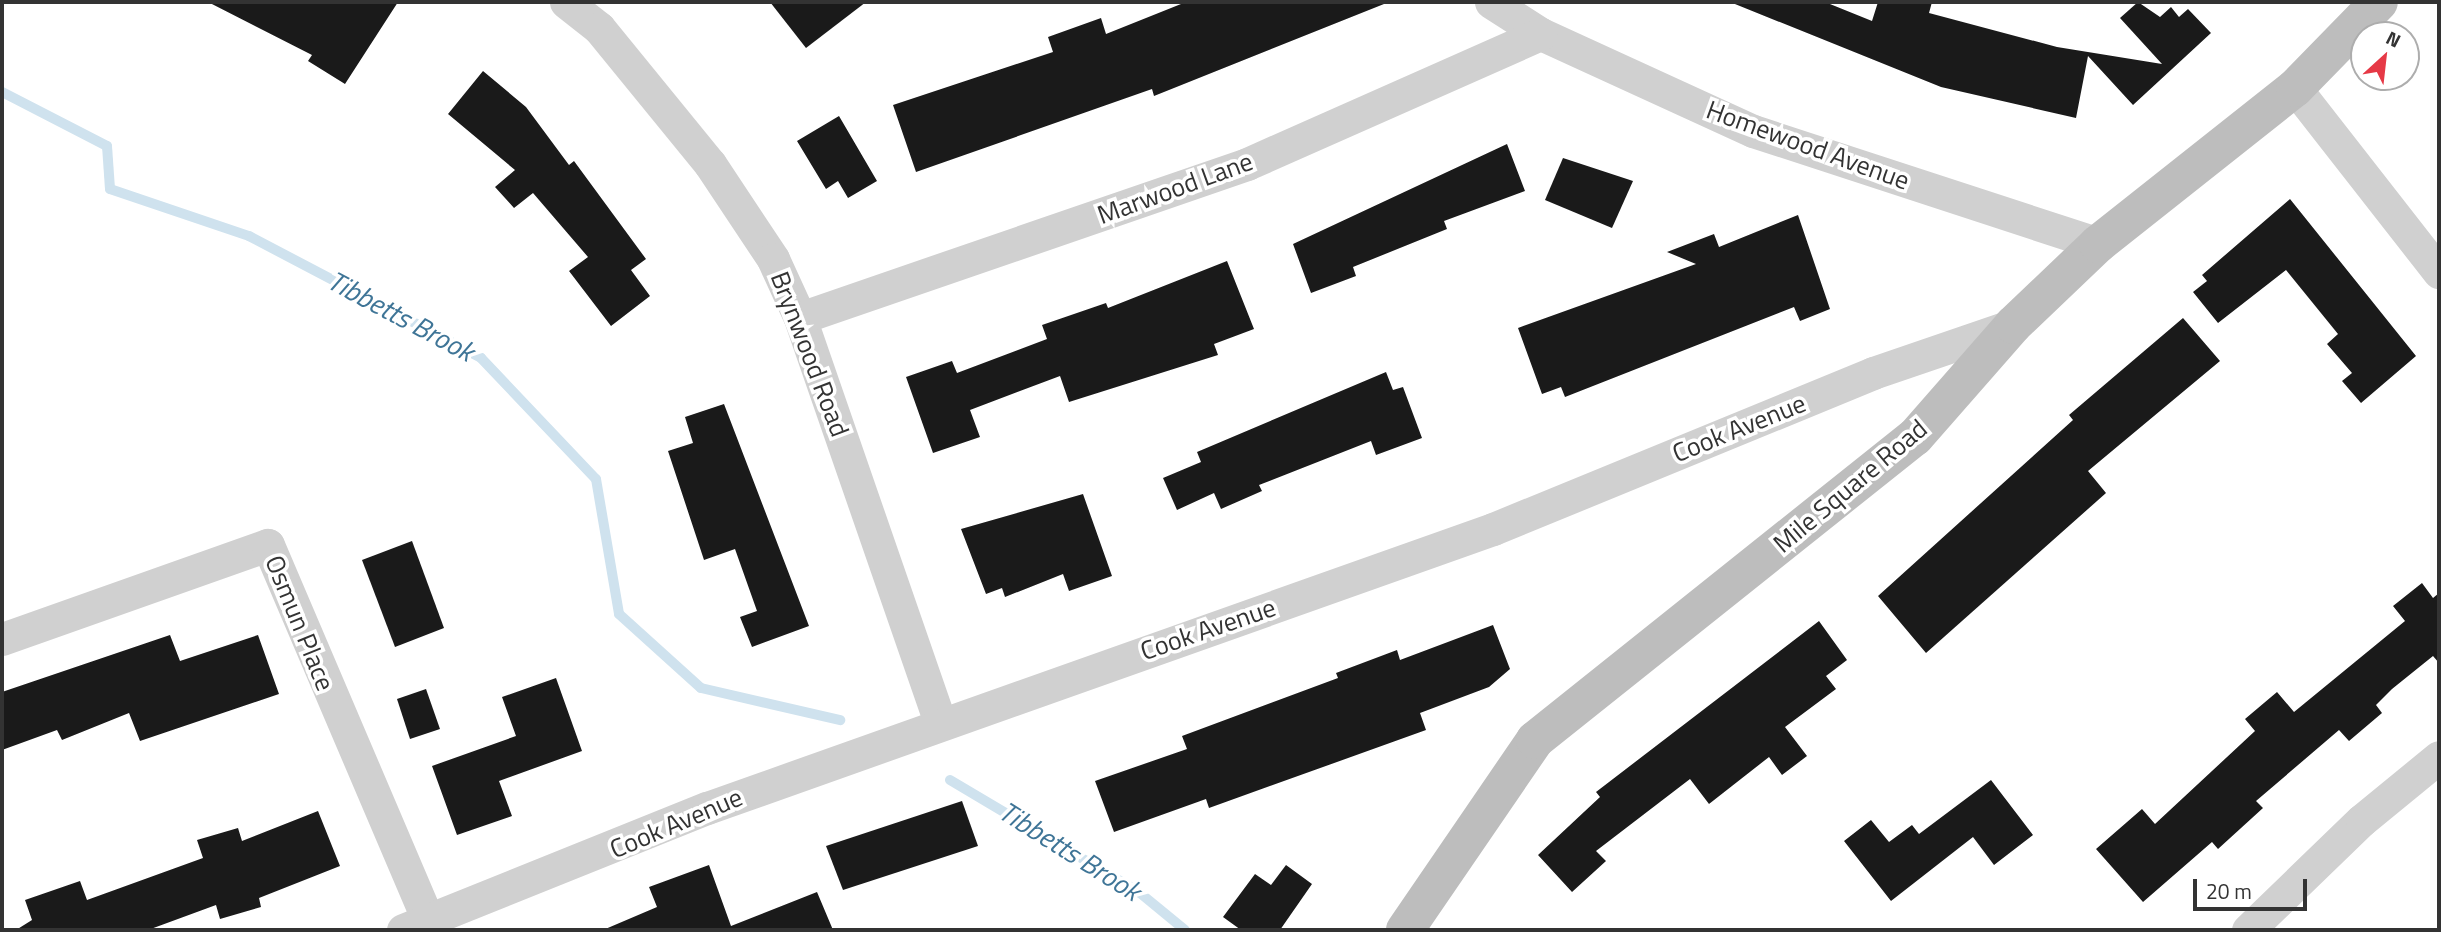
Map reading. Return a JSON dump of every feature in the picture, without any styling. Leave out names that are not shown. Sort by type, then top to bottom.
[{"type":"street","name":"Brynwood Road","points":[[566,2],[599,28],[710,164],[773,259],[800,318],[940,723]]},
{"type":"street","name":"Homewood Avenue","points":[[1491,2],[1541,34],[1753,131],[2098,244]]},
{"type":"street","name":"Mile Square Road","points":[[1405,930],[1535,740],[1915,437],[2013,325],[2098,244],[2295,88],[2379,2]]},
{"type":"street","name":"Marwood Lane","points":[[800,318],[1247,164],[1541,34]]},
{"type":"street","points":[[2295,88],[2439,272]]},
{"type":"street","name":"Cook Avenue","points":[[416,925],[707,808],[940,723],[1493,529],[1873,373],[2013,325]]},
{"type":"street","name":"Osmun Place","points":[[2,639],[268,545],[416,925]]},
{"type":"street","points":[[2248,930],[2362,820],[2439,757]]},
{"type":"building","points":[[208,2],[398,2],[345,84],[308,61],[312,55]]},
{"type":"building","points":[[770,2],[866,2],[806,48]]},
{"type":"building","points":[[1186,2],[1384,4],[1154,96],[1152,89],[916,172],[893,105],[1053,52],[1048,37],[1101,18],[1106,34]]},
{"type":"building","points":[[1730,2],[1825,2],[1872,21],[1878,2],[1932,2],[1929,13],[2057,47],[2162,64],[2120,18],[2138,2],[2160,17],[2171,7],[2179,17],[2188,9],[2211,33],[2133,105],[2088,56],[2076,118],[1941,87]]},
{"type":"building","points":[[483,71],[526,107],[569,165],[574,161],[646,259],[631,270],[650,296],[611,326],[569,271],[588,257],[533,193],[514,208],[495,187],[515,170],[448,114]]},
{"type":"building","points":[[839,116],[877,181],[848,198],[838,181],[826,189],[797,141]]},
{"type":"building","points":[[1507,144],[1525,191],[1444,221],[1447,229],[1353,267],[1356,276],[1311,293],[1293,244]]},
{"type":"building","points":[[1563,158],[1633,181],[1612,228],[1545,200]]},
{"type":"building","points":[[2290,199],[2416,356],[2361,403],[2342,381],[2352,373],[2327,344],[2338,334],[2286,270],[2218,323],[2193,292],[2207,281],[2202,275]]},
{"type":"building","points":[[1798,215],[1830,309],[1800,321],[1794,307],[1565,397],[1561,387],[1542,394],[1518,328],[1696,264],[1667,252],[1714,234],[1719,247]]},
{"type":"building","points":[[1227,261],[1254,329],[1214,344],[1218,355],[1069,402],[1060,376],[970,410],[980,437],[933,453],[906,377],[952,361],[957,373],[1047,339],[1042,325],[1106,303],[1108,308]]},
{"type":"building","points":[[2183,318],[2220,361],[2088,471],[2106,493],[1926,653],[1878,596],[2073,420],[2069,415]]},
{"type":"building","points":[[1386,372],[1393,390],[1403,387],[1422,438],[1376,455],[1371,441],[1259,485],[1262,491],[1221,509],[1214,493],[1177,510],[1163,478],[1201,462],[1197,452]]},
{"type":"building","points":[[724,404],[809,626],[752,647],[740,617],[757,611],[735,549],[704,560],[668,451],[693,443],[685,417]]},
{"type":"building","points":[[1083,494],[1112,576],[1069,591],[1063,574],[1005,597],[1002,588],[986,594],[961,529]]},
{"type":"building","points":[[412,541],[444,628],[395,647],[362,560]]},
{"type":"building","points":[[2422,583],[2433,598],[2439,593],[2439,663],[2433,656],[2392,689],[2376,705],[2382,713],[2349,741],[2339,730],[2256,801],[2263,808],[2218,849],[2212,842],[2143,902],[2096,849],[2142,809],[2155,824],[2255,731],[2245,719],[2277,692],[2294,712],[2405,621],[2393,606]]},
{"type":"building","points":[[1819,621],[1847,660],[1826,676],[1836,689],[1785,727],[1807,756],[1782,775],[1769,757],[1709,804],[1690,779],[1596,851],[1606,861],[1572,892],[1538,855],[1600,797],[1596,792]]},
{"type":"building","points":[[1493,625],[1510,669],[1489,687],[1420,713],[1426,730],[1209,808],[1206,799],[1114,832],[1095,781],[1187,749],[1182,736],[1338,678],[1336,673],[1397,650],[1400,660]]},
{"type":"building","points":[[170,635],[180,661],[258,635],[279,694],[140,741],[129,713],[62,740],[57,730],[2,750],[2,692]]},
{"type":"building","points":[[556,678],[582,751],[499,781],[512,816],[457,835],[432,766],[516,736],[502,697]]},
{"type":"building","points":[[426,689],[440,729],[410,739],[397,699]]},
{"type":"building","points":[[1991,780],[2033,835],[1994,865],[1973,837],[1891,901],[1844,841],[1871,820],[1889,842],[1912,825],[1919,834]]},
{"type":"building","points":[[962,801],[978,846],[843,890],[826,846]]},
{"type":"building","points":[[318,811],[340,866],[259,898],[261,907],[220,919],[216,905],[148,930],[16,930],[32,920],[25,900],[80,881],[87,900],[203,858],[197,840],[238,828],[242,841]]},
{"type":"building","points":[[709,865],[731,926],[817,892],[833,930],[603,930],[657,907],[649,887]]},
{"type":"building","points":[[1286,865],[1312,884],[1280,930],[1241,930],[1223,917],[1255,874],[1271,885]]},
{"type":"waterway","name":"Tibbetts Brook","points":[[2,92],[107,146],[110,189],[249,236],[481,358],[596,479],[619,614],[701,688],[840,720]]},
{"type":"waterway","name":"Tibbetts Brook","points":[[950,780],[1140,893],[1185,930]]}]
